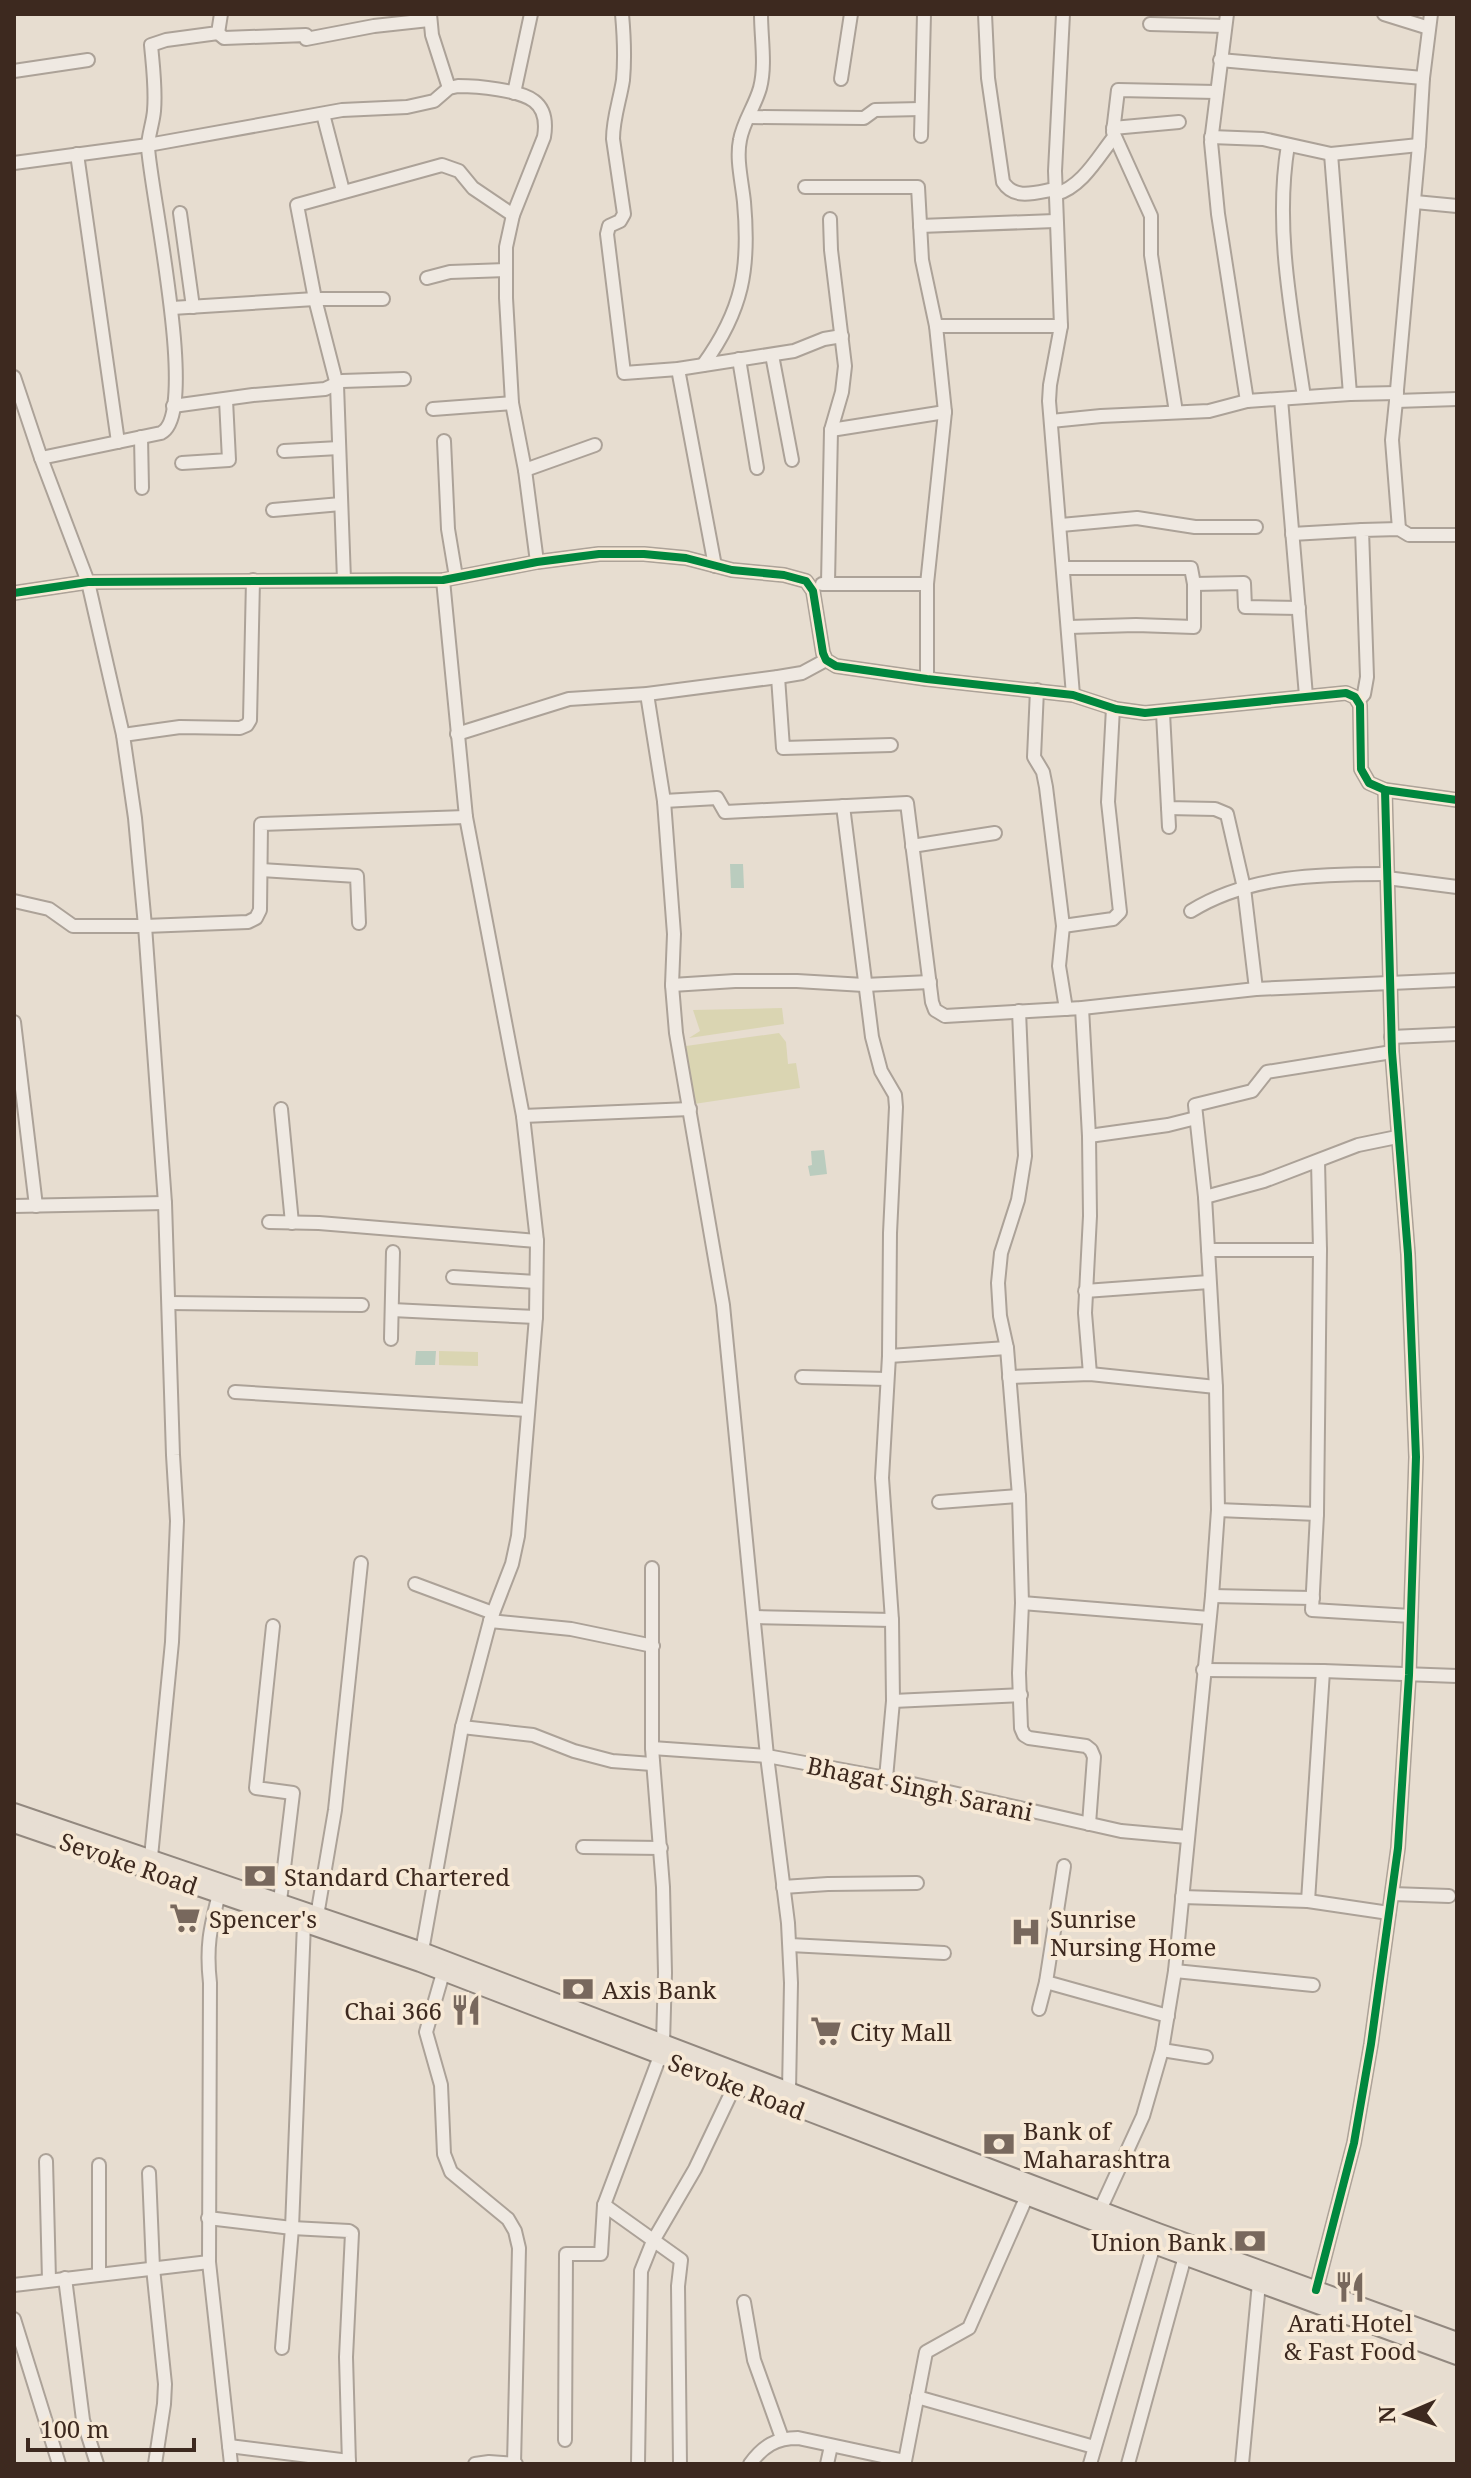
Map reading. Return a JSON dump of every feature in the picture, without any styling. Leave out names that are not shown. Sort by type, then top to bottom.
[{"type":"main road","name":"Sevoke Road","points":[[14,1812],[123,1856]]},
{"type":"main road","name":"Sevoke Road","points":[[14,1824],[280,1901],[310,1919]]},
{"type":"main road","name":"Sevoke Road","points":[[149,1864],[219,1894],[310,1919],[421,1957],[1314,2297],[1457,2356]]},
{"type":"main road","name":"Sevoke Road","points":[[421,1957],[443,1973],[662,2050],[735,2085],[787,2098],[1027,2196],[1097,2216],[1154,2245],[1259,2283],[1457,2341]]},
{"type":"street","points":[[218,33],[221,14]]},
{"type":"street","points":[[514,93],[531,14]]},
{"type":"street","points":[[622,14],[624,58],[613,139],[624,208],[623,219],[609,226],[607,234],[624,373],[678,369],[772,355],[842,336]]},
{"type":"street","points":[[703,365],[731,318],[746,266],[748,240],[739,150],[762,73],[761,14]]},
{"type":"street","points":[[841,79],[851,14]]},
{"type":"street","points":[[921,136],[924,14]]},
{"type":"street","points":[[985,14],[988,78],[1003,182],[1017,194],[1056,192],[1070,189],[1078,182],[1113,132],[1118,90],[1216,92]]},
{"type":"street","points":[[1063,14],[1055,221],[1061,326],[1050,385],[1073,695]]},
{"type":"street","points":[[1384,14],[1429,28]]},
{"type":"street","points":[[1399,529],[1392,440],[1431,14]]},
{"type":"street","points":[[41,458],[165,432],[171,423],[175,364],[172,308],[148,145],[155,93],[151,45],[218,33],[224,38],[306,35],[306,39],[430,17],[432,35],[449,88]]},
{"type":"street","points":[[1150,24],[1226,20],[1211,137],[1218,214],[1247,401]]},
{"type":"street","points":[[14,71],[88,60]]},
{"type":"street","points":[[1220,60],[1423,78]]},
{"type":"street","points":[[14,163],[148,145],[323,114],[421,105],[434,101],[449,88],[468,86],[514,93],[535,101],[546,125],[544,137],[513,215],[506,247],[506,270],[512,403],[525,470],[537,562]]},
{"type":"street","points":[[749,117],[864,118],[875,110],[921,109]]},
{"type":"street","points":[[323,114],[343,191]]},
{"type":"street","points":[[1113,132],[1179,122]]},
{"type":"street","points":[[1113,132],[1151,216],[1151,255],[1176,412]]},
{"type":"street","points":[[1211,137],[1263,139],[1331,154],[1419,145]]},
{"type":"street","points":[[1288,145],[1283,188],[1286,257],[1304,397]]},
{"type":"street","points":[[77,154],[118,442]]},
{"type":"street","points":[[1331,154],[1350,394]]},
{"type":"street","points":[[344,580],[337,385],[315,299],[297,205],[442,165],[459,171],[473,188],[513,215]]},
{"type":"street","points":[[805,187],[918,187],[922,260],[936,326],[945,412],[927,584],[927,679]]},
{"type":"street","points":[[1415,202],[1457,206]]},
{"type":"street","points":[[180,213],[193,307]]},
{"type":"street","points":[[828,583],[831,430],[845,376],[830,219]]},
{"type":"street","points":[[920,226],[1055,221]]},
{"type":"street","points":[[427,278],[450,272],[506,270]]},
{"type":"street","points":[[172,308],[315,299],[383,299]]},
{"type":"street","points":[[936,326],[1061,326]]},
{"type":"street","points":[[772,355],[792,460]]},
{"type":"street","points":[[739,359],[757,468]]},
{"type":"street","points":[[678,369],[715,566]]},
{"type":"street","points":[[14,377],[88,582],[123,735],[135,818],[145,926],[165,1203],[177,1521],[176,1582],[149,1864]]},
{"type":"street","points":[[173,406],[325,389],[342,381],[404,379]]},
{"type":"street","points":[[1051,421],[1209,411],[1247,401],[1350,394],[1457,399]]},
{"type":"street","points":[[1281,399],[1306,696]]},
{"type":"street","points":[[182,463],[229,460],[226,400]]},
{"type":"street","points":[[433,409],[512,403]]},
{"type":"street","points":[[831,430],[945,412]]},
{"type":"street","points":[[141,437],[142,488]]},
{"type":"street","points":[[421,1957],[462,1727],[491,1617],[512,1564],[518,1536],[536,1317],[537,1241],[523,1116],[466,817],[457,734],[444,441]]},
{"type":"street","points":[[525,470],[595,445]]},
{"type":"street","points":[[284,451],[339,448]]},
{"type":"street","points":[[273,510],[341,504]]},
{"type":"street","points":[[1061,525],[1137,518],[1195,527],[1256,527]]},
{"type":"street","points":[[1292,534],[1399,529],[1409,535],[1457,535]]},
{"type":"street","points":[[1358,701],[1364,694],[1367,677],[1362,530]]},
{"type":"street","points":[[14,593],[88,582],[449,578],[599,554],[686,558],[732,570],[806,581],[811,587],[823,653],[826,660],[836,666],[1073,695],[1130,712],[1163,713],[1346,693],[1358,701],[1362,774],[1369,783],[1385,790],[1457,800]]},
{"type":"street","points":[[1064,568],[1191,568],[1194,584],[1194,627],[1069,627]]},
{"type":"street","points":[[123,735],[180,727],[240,728],[249,723],[253,580]]},
{"type":"street","points":[[811,587],[828,583],[927,584]]},
{"type":"street","points":[[1194,584],[1244,583],[1245,607],[1299,608]]},
{"type":"street","points":[[457,734],[569,699],[647,694],[778,677],[802,673],[826,660]]},
{"type":"street","points":[[778,677],[783,748],[891,745]]},
{"type":"street","points":[[1037,690],[1034,757],[1043,772],[1046,787],[1063,926],[1059,966],[1066,1009]]},
{"type":"street","points":[[647,694],[664,801],[674,934],[672,985],[678,1043],[723,1305],[767,1756],[790,1945],[791,2074],[787,2098]]},
{"type":"street","points":[[1063,926],[1113,919],[1120,912],[1108,802],[1113,708]]},
{"type":"street","points":[[1163,713],[1169,827]]},
{"type":"street","points":[[1314,2297],[1354,2143],[1371,2044],[1398,1848],[1409,1675],[1416,1457],[1408,1254],[1391,1037],[1385,790]]},
{"type":"street","points":[[664,801],[717,798],[725,812],[907,803],[933,1006],[949,1017],[1082,1008],[1256,989],[1457,980]]},
{"type":"street","points":[[843,806],[864,985],[877,1058],[886,1083],[895,1095],[896,1107],[882,1493],[892,1620],[893,1701],[886,1778]]},
{"type":"street","points":[[1168,808],[1218,809],[1227,814],[1244,888],[1256,989]]},
{"type":"street","points":[[14,901],[49,909],[70,925],[145,926],[252,921],[260,910],[261,824],[466,817]]},
{"type":"street","points":[[912,846],[995,833]]},
{"type":"street","points":[[261,870],[357,876],[359,923]]},
{"type":"street","points":[[1191,911],[1216,897],[1244,888],[1312,876],[1386,876],[1457,887]]},
{"type":"street","points":[[672,985],[797,981],[864,985],[930,982]]},
{"type":"street","points":[[1082,1008],[1089,1136],[1090,1216],[1085,1291],[1090,1374]]},
{"type":"street","points":[[1019,1011],[1025,1156],[1021,1186],[999,1266],[998,1299],[1007,1348],[1019,1496],[1022,1732],[1026,1737],[1086,1746],[1093,1753],[1089,1824]]},
{"type":"street","points":[[14,1022],[36,1206]]},
{"type":"street","points":[[1391,1037],[1457,1034]]},
{"type":"street","points":[[1097,2216],[1143,2116],[1162,2050],[1175,1971],[1212,1596],[1218,1510],[1216,1387],[1205,1197],[1195,1105],[1252,1091],[1267,1072],[1392,1052]]},
{"type":"street","points":[[281,1109],[292,1223]]},
{"type":"street","points":[[523,1116],[690,1109]]},
{"type":"street","points":[[1089,1136],[1196,1118]]},
{"type":"street","points":[[1205,1197],[1264,1181],[1358,1145],[1397,1137]]},
{"type":"street","points":[[1318,1161],[1317,1514],[1312,1610],[1411,1616]]},
{"type":"street","points":[[14,1206],[165,1203]]},
{"type":"street","points":[[269,1222],[537,1241]]},
{"type":"street","points":[[1208,1250],[1320,1250]]},
{"type":"street","points":[[391,1339],[393,1252]]},
{"type":"street","points":[[453,1277],[536,1282]]},
{"type":"street","points":[[1085,1291],[1209,1282]]},
{"type":"street","points":[[169,1303],[362,1305]]},
{"type":"street","points":[[392,1310],[536,1317]]},
{"type":"street","points":[[889,1356],[1007,1348]]},
{"type":"street","points":[[1009,1377],[1090,1374],[1216,1387]]},
{"type":"street","points":[[802,1377],[887,1379]]},
{"type":"street","points":[[235,1392],[527,1410]]},
{"type":"street","points":[[939,1502],[1019,1496]]},
{"type":"street","points":[[1218,1510],[1317,1514]]},
{"type":"street","points":[[282,2348],[310,1919],[335,1810],[361,1563]]},
{"type":"street","points":[[565,2440],[566,2254],[601,2254],[604,2205],[662,2050],[665,1973],[661,1848],[652,1764],[652,1568]]},
{"type":"street","points":[[415,1584],[491,1617],[653,1646]]},
{"type":"street","points":[[1212,1596],[1313,1598]]},
{"type":"street","points":[[1022,1603],[1209,1618]]},
{"type":"street","points":[[754,1617],[892,1620]]},
{"type":"street","points":[[273,1626],[256,1788],[293,1793],[280,1901]]},
{"type":"street","points":[[1203,1670],[1457,1676]]},
{"type":"street","points":[[1308,1901],[1323,1671]]},
{"type":"street","points":[[893,1701],[1021,1695]]},
{"type":"street","points":[[462,1727],[533,1735],[612,1761],[652,1764]]},
{"type":"street","name":"Bhagat Singh Sarani","points":[[652,1748],[767,1756],[886,1778],[1121,1831],[1187,1837]]},
{"type":"street","points":[[583,1847],[661,1848]]},
{"type":"street","points":[[1039,2009],[1064,1866]]},
{"type":"street","points":[[783,1887],[917,1883]]},
{"type":"street","points":[[219,1894],[207,1950],[210,1983],[208,2218],[209,2262],[231,2464]]},
{"type":"street","points":[[1392,1894],[1449,1896]]},
{"type":"street","points":[[1182,1897],[1308,1901],[1389,1913]]},
{"type":"street","points":[[790,1945],[944,1953]]},
{"type":"street","points":[[1175,1971],[1313,1985]]},
{"type":"street","points":[[443,1973],[426,2032],[441,2085],[444,2154],[451,2172],[508,2219],[519,2248],[515,2464],[475,2464]]},
{"type":"street","points":[[1046,1982],[1168,2016]]},
{"type":"street","points":[[1162,2050],[1206,2057]]},
{"type":"street","points":[[638,2464],[640,2281],[644,2261],[695,2169],[735,2085]]},
{"type":"street","points":[[46,2161],[49,2280]]},
{"type":"street","points":[[99,2165],[99,2274]]},
{"type":"street","points":[[149,2173],[153,2268],[165,2384],[155,2464]]},
{"type":"street","points":[[750,2464],[758,2453],[782,2438],[798,2438],[905,2462],[926,2352],[969,2328],[1027,2196]]},
{"type":"street","points":[[604,2205],[681,2260],[678,2286],[680,2464]]},
{"type":"street","points":[[208,2218],[352,2233],[346,2357],[349,2463],[229,2446]]},
{"type":"street","points":[[1090,2464],[1154,2245]]},
{"type":"street","points":[[1128,2464],[1185,2256]]},
{"type":"street","points":[[14,2285],[209,2262]]},
{"type":"street","points":[[65,2278],[83,2420],[97,2464]]},
{"type":"street","points":[[1242,2464],[1259,2283]]},
{"type":"street","points":[[744,2302],[754,2360],[782,2438]]},
{"type":"street","points":[[14,2319],[59,2464]]},
{"type":"street","points":[[917,2397],[1094,2447]]},
{"type":"street","points":[[827,2464],[831,2446]]},
{"type":"shaded area","points":[[730,864],[743,864],[744,888],[731,888]]},
{"type":"shaded area","points":[[782,1008],[784,1024],[689,1038],[700,1031],[693,1010]]},
{"type":"shaded area","points":[[779,1033],[786,1042],[788,1064],[796,1063],[800,1088],[694,1104],[686,1046]]},
{"type":"shaded area","points":[[824,1150],[827,1174],[810,1176],[811,1151]]},
{"type":"shaded area","points":[[416,1351],[436,1351],[435,1365],[415,1365]]},
{"type":"shaded area","points":[[439,1351],[478,1352],[478,1366],[439,1365]]},
{"type":"cycle path","points":[[14,593],[88,582],[443,580],[599,554],[686,558],[732,570],[784,575],[806,581],[813,591],[823,653],[826,660],[836,666],[1073,695],[1116,709],[1145,713],[1346,693],[1355,697],[1360,705],[1361,769],[1369,783],[1385,790],[1457,800]]},
{"type":"cycle path","points":[[1316,2290],[1354,2143],[1371,2044],[1398,1848],[1409,1675],[1416,1457],[1408,1254],[1392,1052],[1385,790]]},
{"type":"place","name":"Standard Chartered","points":[[260,1876]]},
{"type":"place","name":"Spencer's","points":[[185,1918]]},
{"type":"place","name":"Sunrise Nursing Home","points":[[1026,1932]]},
{"type":"place","name":"Axis Bank","points":[[578,1989]]},
{"type":"place","name":"Chai 366","points":[[466,2010]]},
{"type":"place","name":"City Mall","points":[[826,2031]]},
{"type":"place","name":"Bank of Maharashtra","points":[[999,2144]]},
{"type":"place","name":"Union Bank","points":[[1250,2241]]},
{"type":"place","name":"Arati Hotel & Fast Food","points":[[1350,2287]]}]
